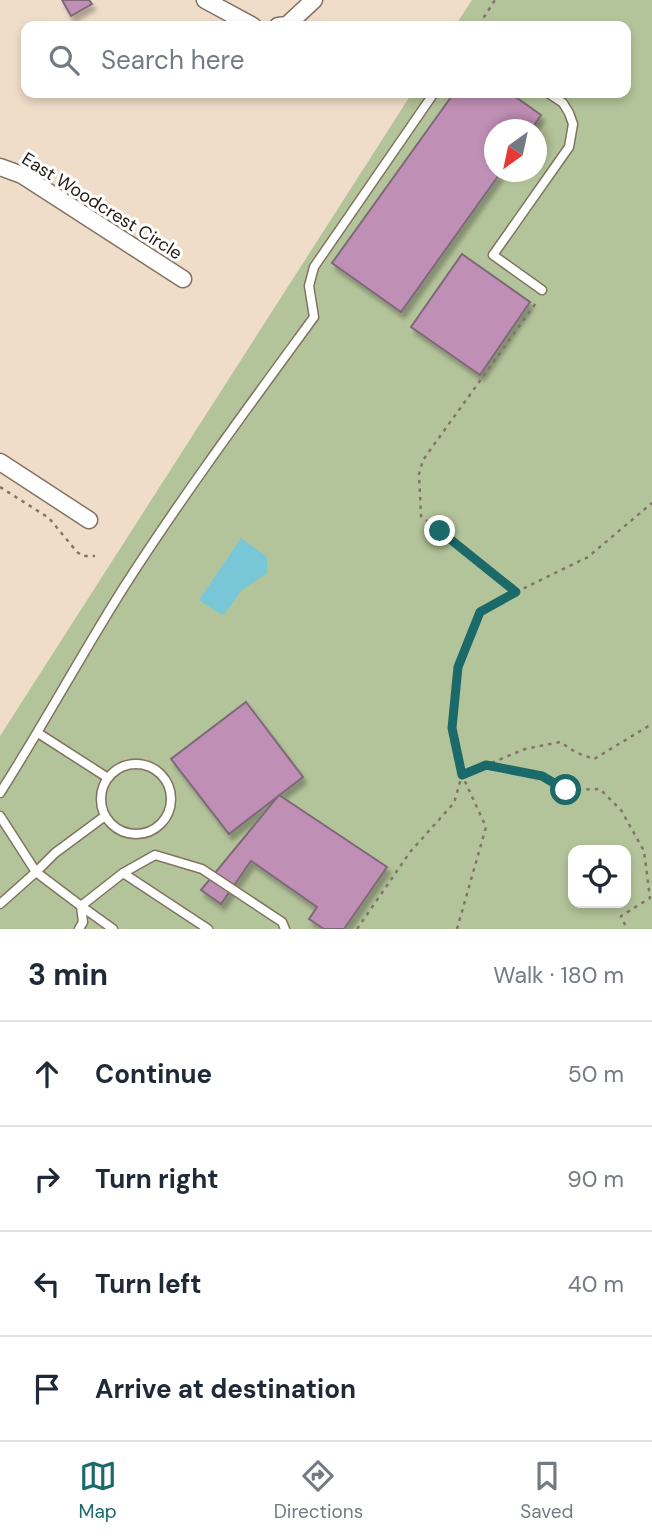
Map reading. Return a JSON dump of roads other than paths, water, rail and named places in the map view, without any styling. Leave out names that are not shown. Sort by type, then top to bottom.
[{"type":"street","points":[[205,0],[244,21]]},
{"type":"street","points":[[291,21],[314,0]]},
{"type":"street","name":"East Woodcrest Circle","points":[[0,167],[22,174],[183,279]]},
{"type":"street","points":[[0,462],[89,520]]},
{"type":"lane","points":[[0,793],[122,590],[172,513],[314,317],[309,286],[314,267],[431,98]]},
{"type":"lane","points":[[542,290],[493,255],[569,147],[573,124],[569,113],[555,98]]},
{"type":"lane","points":[[38,733],[108,778]]},
{"type":"lane","points":[[134,764],[146,765],[156,770],[165,778],[172,800],[164,822],[155,830],[133,835],[112,825],[101,805],[101,793],[108,778],[122,766],[134,764]]},
{"type":"lane","points":[[0,816],[36,872],[113,929]]},
{"type":"lane","points":[[0,904],[55,853],[105,816]]},
{"type":"lane","points":[[81,906],[123,873],[155,855],[202,869],[282,922],[285,929]]},
{"type":"lane","points":[[123,873],[208,929]]},
{"type":"lane","points":[[79,929],[83,922],[81,906]]},
{"type":"water","points":[[241,538],[267,557],[267,573],[242,590],[224,614],[220,614],[199,600]]}]
